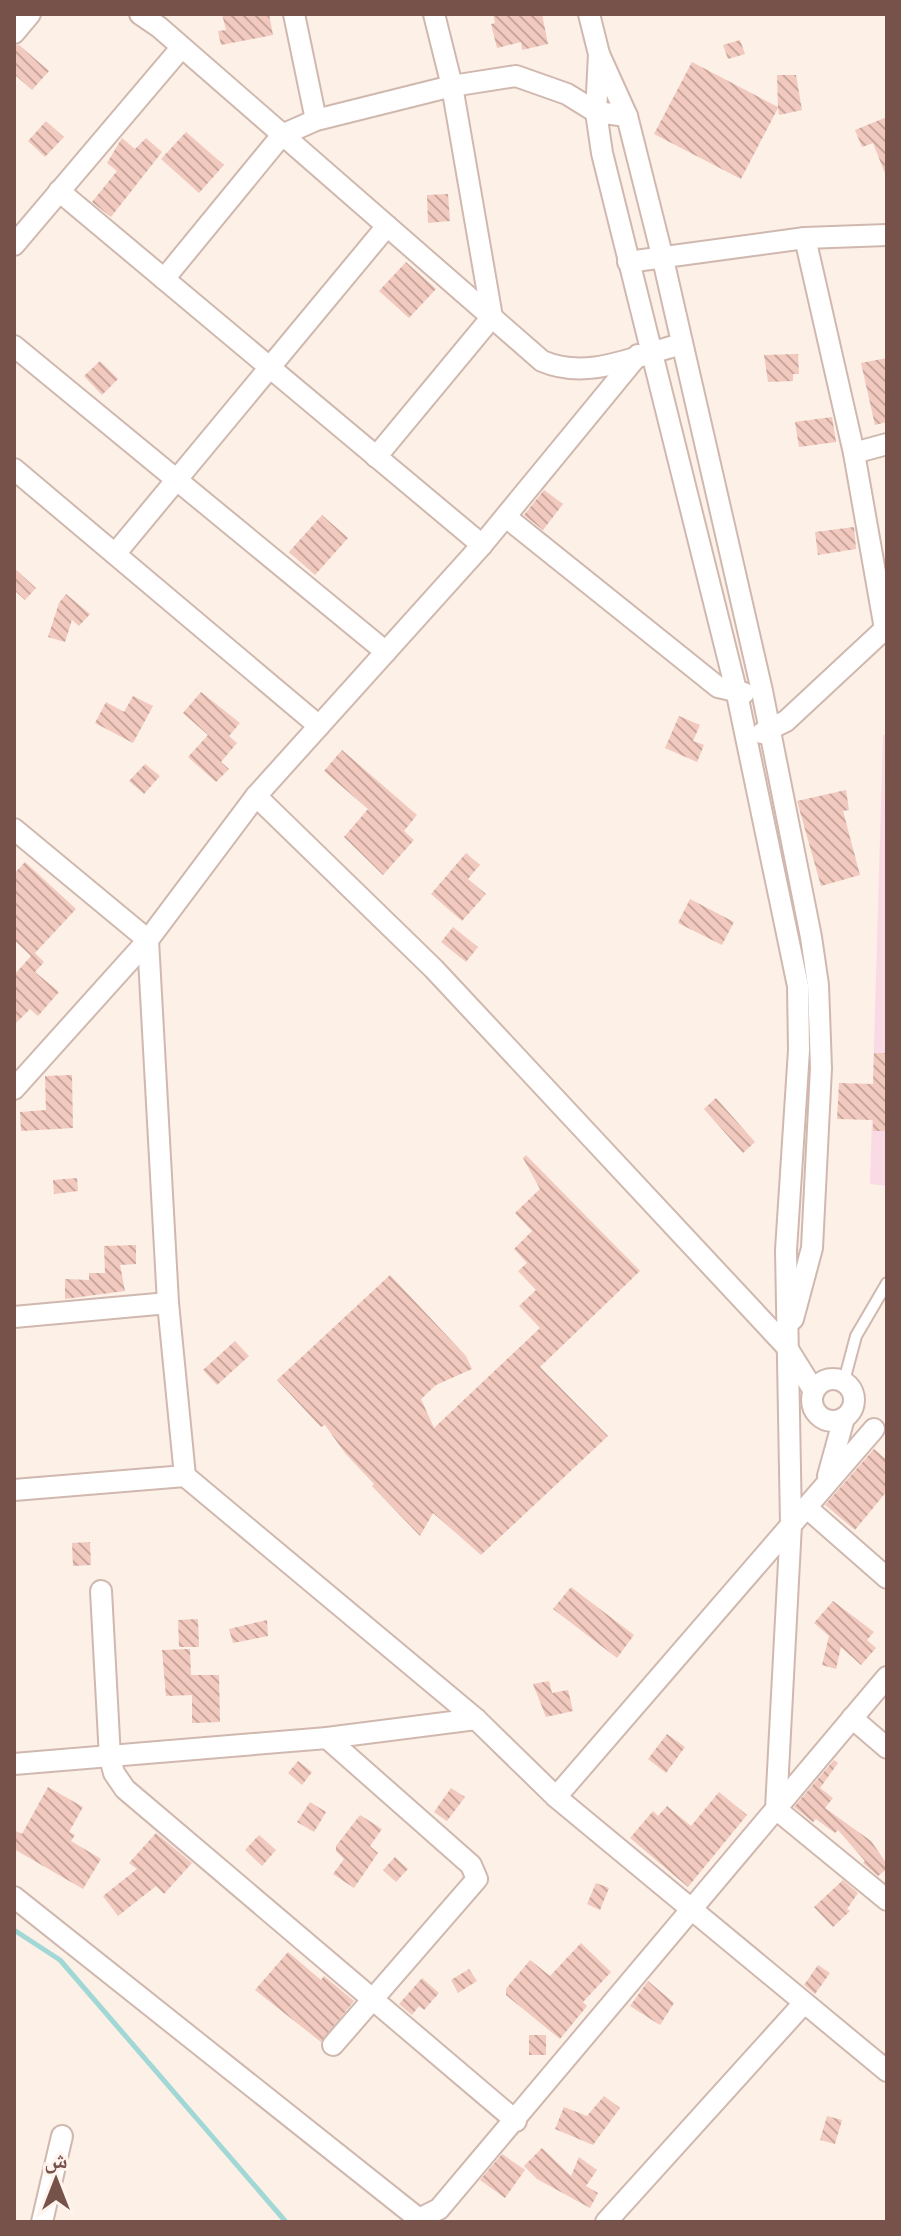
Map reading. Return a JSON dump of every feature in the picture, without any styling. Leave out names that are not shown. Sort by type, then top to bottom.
[{"type":"street","points":[[14,33],[30,14]]},
{"type":"street","points":[[140,14],[164,20],[181,48],[542,361],[559,368],[593,370],[682,344]]},
{"type":"street","points":[[294,14],[316,120]]},
{"type":"street","points":[[376,457],[492,317],[452,86],[434,14]]},
{"type":"street","points":[[589,14],[599,54],[627,116],[662,255],[771,731],[811,937],[818,985],[821,1068],[812,1248],[786,1346]]},
{"type":"street","points":[[14,245],[181,48]]},
{"type":"street","points":[[599,54],[596,112],[602,153],[628,262],[645,353],[737,694],[798,986],[799,1050],[786,1250],[787,1459],[791,1524],[776,1809]]},
{"type":"street","points":[[164,279],[282,135],[316,120],[452,86],[516,76],[567,94],[596,112],[627,116]]},
{"type":"street","points":[[59,191],[482,545]]},
{"type":"street","points":[[115,554],[387,226]]},
{"type":"street","points":[[628,262],[805,238],[887,235]]},
{"type":"street","points":[[746,737],[771,731],[795,713],[886,628],[854,453],[805,238]]},
{"type":"street","points":[[14,346],[386,652]]},
{"type":"street","points":[[14,1089],[148,940],[256,796],[482,545],[645,353]]},
{"type":"street","points":[[854,453],[887,444]]},
{"type":"street","points":[[14,469],[319,726]]},
{"type":"street","points":[[506,517],[718,687],[737,694],[762,691]]},
{"type":"street","points":[[256,796],[434,969],[786,1346],[813,1395],[819,1416],[836,1421],[849,1411]]},
{"type":"street","points":[[14,829],[148,940],[168,1303],[185,1476],[476,1719],[556,1797],[887,2071]]},
{"type":"street","points":[[14,1317],[168,1303]]},
{"type":"street","points":[[787,1459],[813,1395],[827,1379],[844,1381],[851,1387],[849,1411],[826,1484]]},
{"type":"street","points":[[556,1797],[826,1484],[880,1434],[849,1411]]},
{"type":"street","points":[[14,1490],[185,1476]]},
{"type":"street","points":[[806,1507],[887,1578]]},
{"type":"street","points":[[101,1591],[110,1758],[114,1773],[125,1789],[516,2121]]},
{"type":"street","points":[[14,1897],[419,2219],[439,2209],[516,2121],[887,1677]]},
{"type":"street","points":[[852,1718],[887,1748]]},
{"type":"street","points":[[14,1764],[327,1738],[476,1719]]},
{"type":"street","points":[[327,1738],[471,1865],[477,1879],[333,2045]]},
{"type":"street","points":[[776,1809],[887,1900]]},
{"type":"street","points":[[606,2222],[804,2003]]},
{"type":"street","points":[[42,2222],[62,2136]]},
{"type":"lane","points":[[844,1381],[856,1336],[887,1283]]},
{"type":"shaded area","points":[[883,735],[887,735],[887,1186],[870,1184]]},
{"type":"building","points":[[222,14],[269,14],[273,35],[221,45],[218,31],[226,30]]},
{"type":"building","points":[[493,14],[542,14],[548,44],[522,50],[521,42],[497,48],[491,24],[495,23]]},
{"type":"building","points":[[740,40],[745,54],[728,59],[723,45]]},
{"type":"building","points":[[19,45],[49,71],[32,90],[14,74],[14,46]]},
{"type":"building","points":[[692,62],[778,107],[777,75],[796,75],[802,110],[779,115],[778,108],[741,179],[654,134]]},
{"type":"building","points":[[887,117],[886,176],[873,143],[862,147],[855,130]]},
{"type":"building","points":[[46,121],[64,137],[45,157],[28,141]]},
{"type":"building","points":[[186,132],[224,165],[199,193],[161,159]]},
{"type":"building","points":[[122,138],[135,149],[146,138],[162,152],[111,217],[92,202],[117,171],[107,163]]},
{"type":"building","points":[[448,194],[450,221],[428,223],[427,195]]},
{"type":"building","points":[[406,262],[436,289],[409,318],[379,291]]},
{"type":"building","points":[[798,354],[799,374],[793,374],[793,381],[768,382],[764,355]]},
{"type":"building","points":[[887,358],[887,422],[875,425],[861,363]]},
{"type":"building","points":[[100,361],[118,379],[102,395],[84,376]]},
{"type":"building","points":[[832,417],[836,442],[799,447],[795,422]]},
{"type":"building","points":[[544,490],[563,504],[543,530],[524,515]]},
{"type":"building","points":[[322,515],[348,538],[315,575],[289,552]]},
{"type":"building","points":[[854,527],[856,549],[818,555],[815,532]]},
{"type":"building","points":[[14,568],[36,588],[25,600],[14,590]]},
{"type":"building","points":[[66,594],[90,614],[79,626],[72,620],[65,642],[48,637],[59,603]]},
{"type":"building","points":[[201,692],[240,723],[229,736],[237,743],[221,762],[229,769],[216,782],[188,757],[208,735],[183,713]]},
{"type":"building","points":[[133,696],[153,706],[133,743],[95,723],[106,702],[124,712]]},
{"type":"building","points":[[679,716],[700,725],[693,741],[704,745],[697,762],[665,748]]},
{"type":"building","points":[[342,750],[417,815],[404,831],[414,840],[383,875],[344,837],[368,809],[324,771]]},
{"type":"building","points":[[145,764],[160,776],[144,794],[129,781]]},
{"type":"building","points":[[846,790],[849,810],[843,811],[860,875],[821,886],[797,801]]},
{"type":"building","points":[[466,853],[480,865],[468,879],[486,894],[462,921],[431,894]]},
{"type":"building","points":[[25,862],[76,909],[35,953],[44,962],[35,972],[59,992],[38,1016],[30,1009],[14,1025],[14,975],[31,956],[14,940],[14,874]]},
{"type":"building","points":[[690,899],[734,922],[722,945],[678,923]]},
{"type":"building","points":[[453,927],[478,947],[466,962],[441,942]]},
{"type":"building","points":[[874,1053],[887,1053],[887,1131],[873,1131],[873,1120],[837,1119],[839,1083],[873,1084]]},
{"type":"building","points":[[72,1075],[73,1128],[21,1131],[20,1112],[46,1110],[45,1076]]},
{"type":"building","points":[[716,1098],[755,1142],[743,1153],[704,1109]]},
{"type":"building","points":[[526,1155],[640,1271],[540,1367],[608,1436],[481,1555],[433,1513],[420,1536],[372,1486],[374,1484],[345,1453],[325,1425],[321,1427],[277,1380],[390,1275],[466,1356],[472,1369],[436,1385],[421,1399],[434,1428],[540,1328],[519,1306],[536,1290],[518,1271],[527,1263],[514,1249],[532,1231],[515,1213],[540,1189],[523,1158]]},
{"type":"building","points":[[77,1178],[78,1191],[54,1194],[53,1180]]},
{"type":"building","points":[[136,1245],[136,1264],[120,1265],[125,1291],[65,1299],[65,1279],[89,1280],[89,1273],[105,1273],[104,1246]]},
{"type":"building","points":[[235,1341],[249,1356],[217,1385],[203,1370]]},
{"type":"building","points":[[874,1449],[887,1460],[887,1491],[855,1530],[825,1505]]},
{"type":"building","points":[[90,1542],[91,1565],[73,1566],[72,1543]]},
{"type":"building","points":[[571,1587],[634,1635],[617,1658],[553,1609]]},
{"type":"building","points":[[833,1601],[874,1632],[867,1640],[876,1648],[861,1665],[841,1647],[836,1669],[822,1665],[829,1636],[814,1623]]},
{"type":"building","points":[[198,1619],[199,1647],[179,1647],[178,1620]]},
{"type":"building","points":[[267,1620],[268,1636],[233,1643],[229,1629]]},
{"type":"building","points":[[190,1649],[191,1675],[219,1675],[220,1722],[192,1723],[192,1695],[166,1696],[162,1650]]},
{"type":"building","points":[[549,1681],[552,1693],[568,1690],[573,1711],[546,1717],[533,1684]]},
{"type":"building","points":[[667,1734],[685,1747],[666,1773],[648,1759]]},
{"type":"building","points":[[834,1760],[838,1763],[820,1788],[833,1798],[825,1808],[871,1841],[887,1864],[887,1869],[878,1876],[863,1863],[865,1861],[838,1830],[835,1833],[816,1819],[813,1822],[794,1807]]},
{"type":"building","points":[[298,1761],[312,1772],[302,1785],[288,1773]]},
{"type":"building","points":[[48,1787],[83,1807],[69,1832],[75,1835],[71,1841],[101,1859],[83,1889],[14,1849],[14,1830],[22,1834]]},
{"type":"building","points":[[451,1788],[465,1797],[447,1821],[434,1812]]},
{"type":"building","points":[[719,1792],[747,1815],[688,1887],[630,1838],[653,1811],[658,1816],[667,1806],[691,1826]]},
{"type":"building","points":[[310,1802],[326,1812],[314,1832],[297,1822]]},
{"type":"building","points":[[360,1815],[382,1829],[370,1846],[378,1853],[354,1888],[333,1874],[344,1859],[336,1851],[336,1846]]},
{"type":"building","points":[[156,1833],[192,1863],[164,1894],[156,1886],[118,1916],[103,1896],[137,1869],[129,1863]]},
{"type":"building","points":[[259,1835],[276,1850],[262,1866],[245,1850]]},
{"type":"building","points":[[395,1857],[408,1869],[396,1882],[383,1870]]},
{"type":"building","points":[[843,1880],[858,1893],[847,1909],[850,1911],[833,1927],[814,1907]]},
{"type":"building","points":[[596,1883],[609,1888],[600,1910],[587,1904]]},
{"type":"building","points":[[581,1943],[611,1972],[583,2002],[587,2006],[560,2039],[506,1995],[506,1989],[530,1960],[550,1976]]},
{"type":"building","points":[[288,1952],[321,1980],[324,1976],[354,2001],[321,2042],[255,1990]]},
{"type":"building","points":[[818,1965],[830,1973],[815,1994],[804,1985]]},
{"type":"building","points":[[469,1969],[477,1981],[458,1993],[451,1980]]},
{"type":"building","points":[[422,1978],[439,1993],[424,2010],[419,2006],[412,2015],[399,2004]]},
{"type":"building","points":[[648,1981],[674,2003],[660,2025],[630,2006]]},
{"type":"building","points":[[529,2035],[546,2035],[546,2055],[529,2055]]},
{"type":"building","points":[[604,2096],[620,2108],[593,2145],[555,2129],[564,2107],[587,2116]]},
{"type":"building","points":[[827,2116],[842,2120],[835,2144],[820,2140]]},
{"type":"building","points":[[542,2148],[571,2176],[579,2157],[597,2170],[586,2186],[598,2193],[590,2208],[537,2179],[524,2166]]},
{"type":"building","points":[[502,2154],[525,2170],[505,2198],[480,2180]]},
{"type":"waterway","points":[[14,1930],[60,1960],[286,2222]]}]
